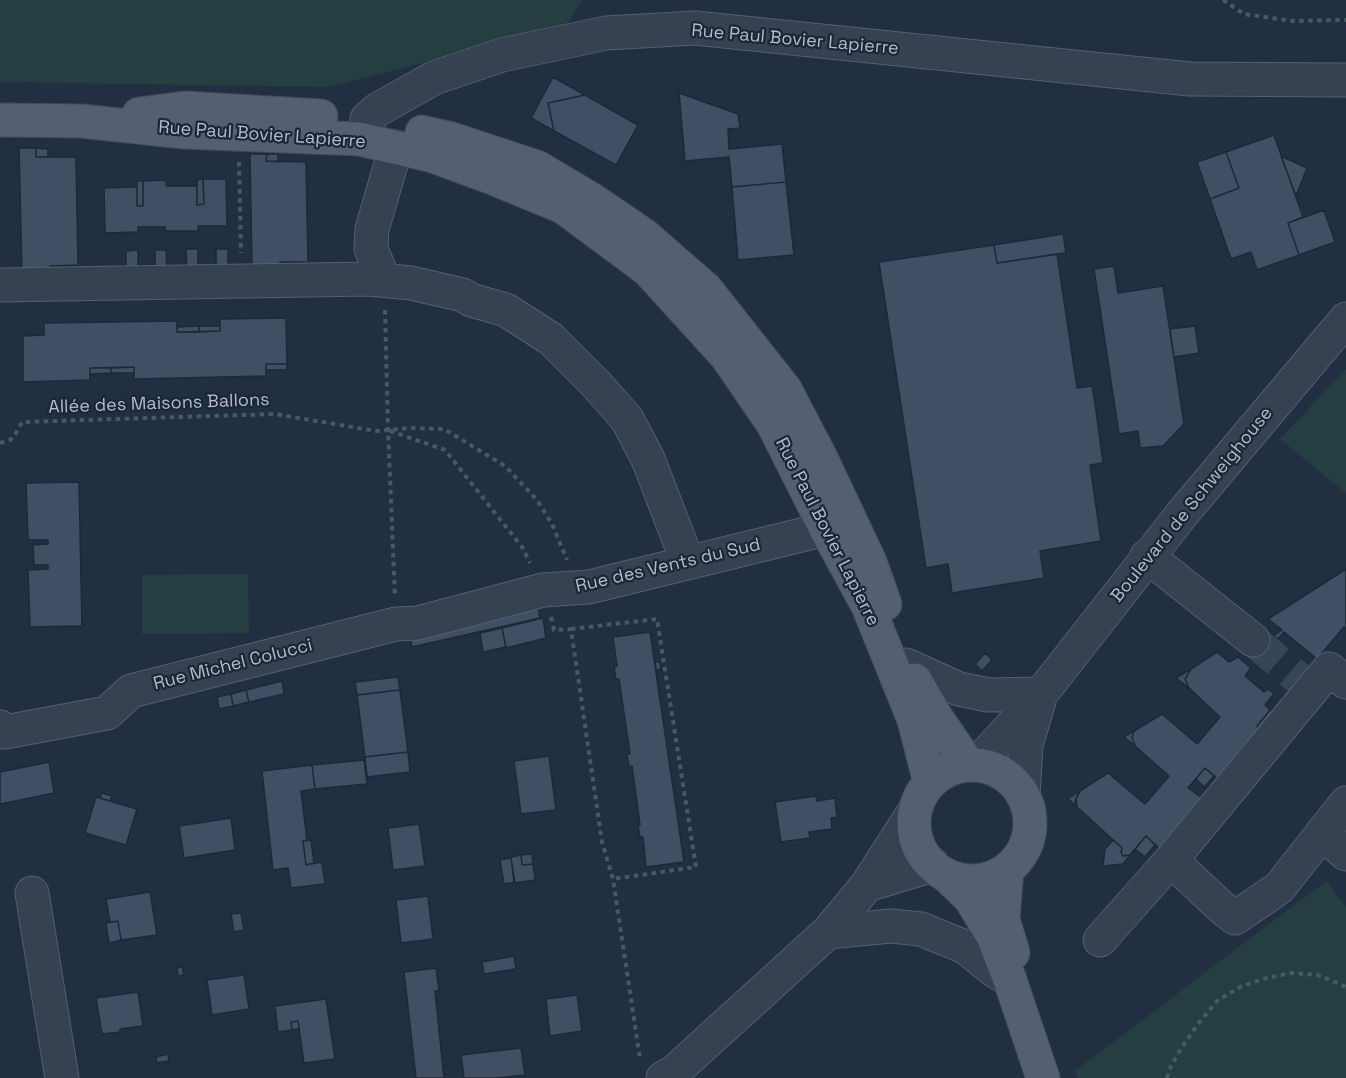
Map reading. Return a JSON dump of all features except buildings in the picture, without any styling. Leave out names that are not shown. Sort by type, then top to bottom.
[{"type":"main road","name":"Rue Paul Bovier Lapierre","points":[[0,120],[81,122],[184,132],[235,122],[367,119]]},
{"type":"main road","points":[[367,119],[452,139],[537,167],[591,198],[644,235],[706,289],[785,389],[822,460],[870,562],[906,665],[936,717],[972,765]]},
{"type":"main road","name":"Rue Paul Bovier Lapierre","points":[[235,122],[359,139],[433,156],[563,207],[648,270],[727,357],[773,424],[868,606],[914,720],[923,797]]},
{"type":"main road","points":[[939,870],[961,880],[977,881],[993,877],[1007,869],[1018,858],[1026,843],[1030,827],[1029,811],[1023,795],[1004,774],[990,768],[972,765],[954,768],[941,774],[923,797],[914,830],[920,849],[939,870],[970,898],[993,936],[1043,1078]]},
{"type":"main road","points":[[1007,869],[1003,918],[1053,1078]]},
{"type":"street","name":"Rue Paul Bovier Lapierre","points":[[367,119],[376,110],[434,78],[502,55],[606,33],[695,28],[1190,79],[1346,80]]},
{"type":"street","points":[[384,280],[371,249],[372,229],[396,147]]},
{"type":"street","points":[[0,285],[369,279],[411,283],[463,295],[471,300],[506,310],[551,339],[627,419],[648,459],[688,562]]},
{"type":"street","name":"Boulevard de Schweighouse","points":[[972,765],[1041,694],[1147,556],[1346,319]]},
{"type":"street","name":"Rue des Vents du Sud","points":[[476,608],[559,589],[589,587],[826,529]]},
{"type":"street","points":[[1147,556],[1254,640]]},
{"type":"street","name":"Rue Michel Colucci","points":[[0,728],[5,732],[107,712],[131,691],[396,624],[418,623],[476,608]]},
{"type":"street","points":[[906,665],[958,689],[988,695],[1041,694]]},
{"type":"street","points":[[1100,940],[1171,860],[1329,669],[1346,682]]},
{"type":"street","name":"Boulevard de Schweighouse","points":[[1023,795],[1026,745],[1041,694]]},
{"type":"street","points":[[652,1072],[674,1072],[828,932],[867,885],[923,797]]},
{"type":"street","points":[[1171,860],[1235,918],[1278,888],[1334,843],[1346,803]]},
{"type":"street","points":[[867,885],[939,870]]},
{"type":"street","points":[[32,893],[62,1078]]},
{"type":"street","points":[[828,932],[891,926],[921,929],[965,947],[1010,980]]},
{"type":"path","points":[[1222,0],[1244,14],[1256,16],[1292,21],[1346,20]]},
{"type":"path","points":[[235,122],[242,281]]},
{"type":"path","points":[[384,280],[387,430],[396,624]]},
{"type":"path","name":"Allée des Maisons Ballons","points":[[0,443],[10,440],[22,422],[34,421],[275,414],[376,431],[410,428],[444,429],[505,466],[537,501],[552,524],[572,572],[559,589]]},
{"type":"path","points":[[387,430],[445,450],[522,547],[559,589],[554,630],[657,619],[696,867],[613,879]]},
{"type":"path","points":[[571,629],[602,842],[613,879],[652,1072]]},
{"type":"path","points":[[1167,1078],[1179,1050],[1198,1024],[1217,1001],[1240,987],[1291,973],[1318,975],[1346,987]]},
{"type":"green space","points":[[0,0],[582,0],[565,27],[327,87],[0,82]]},
{"type":"green space","points":[[1346,369],[1346,493],[1280,439]]},
{"type":"green space","points":[[248,574],[249,633],[142,634],[142,575]]},
{"type":"green space","points":[[1326,881],[1346,907],[1346,1078],[1078,1078],[1075,1071]]},
{"type":"tunnel","points":[[1253,640],[1312,690]]}]
